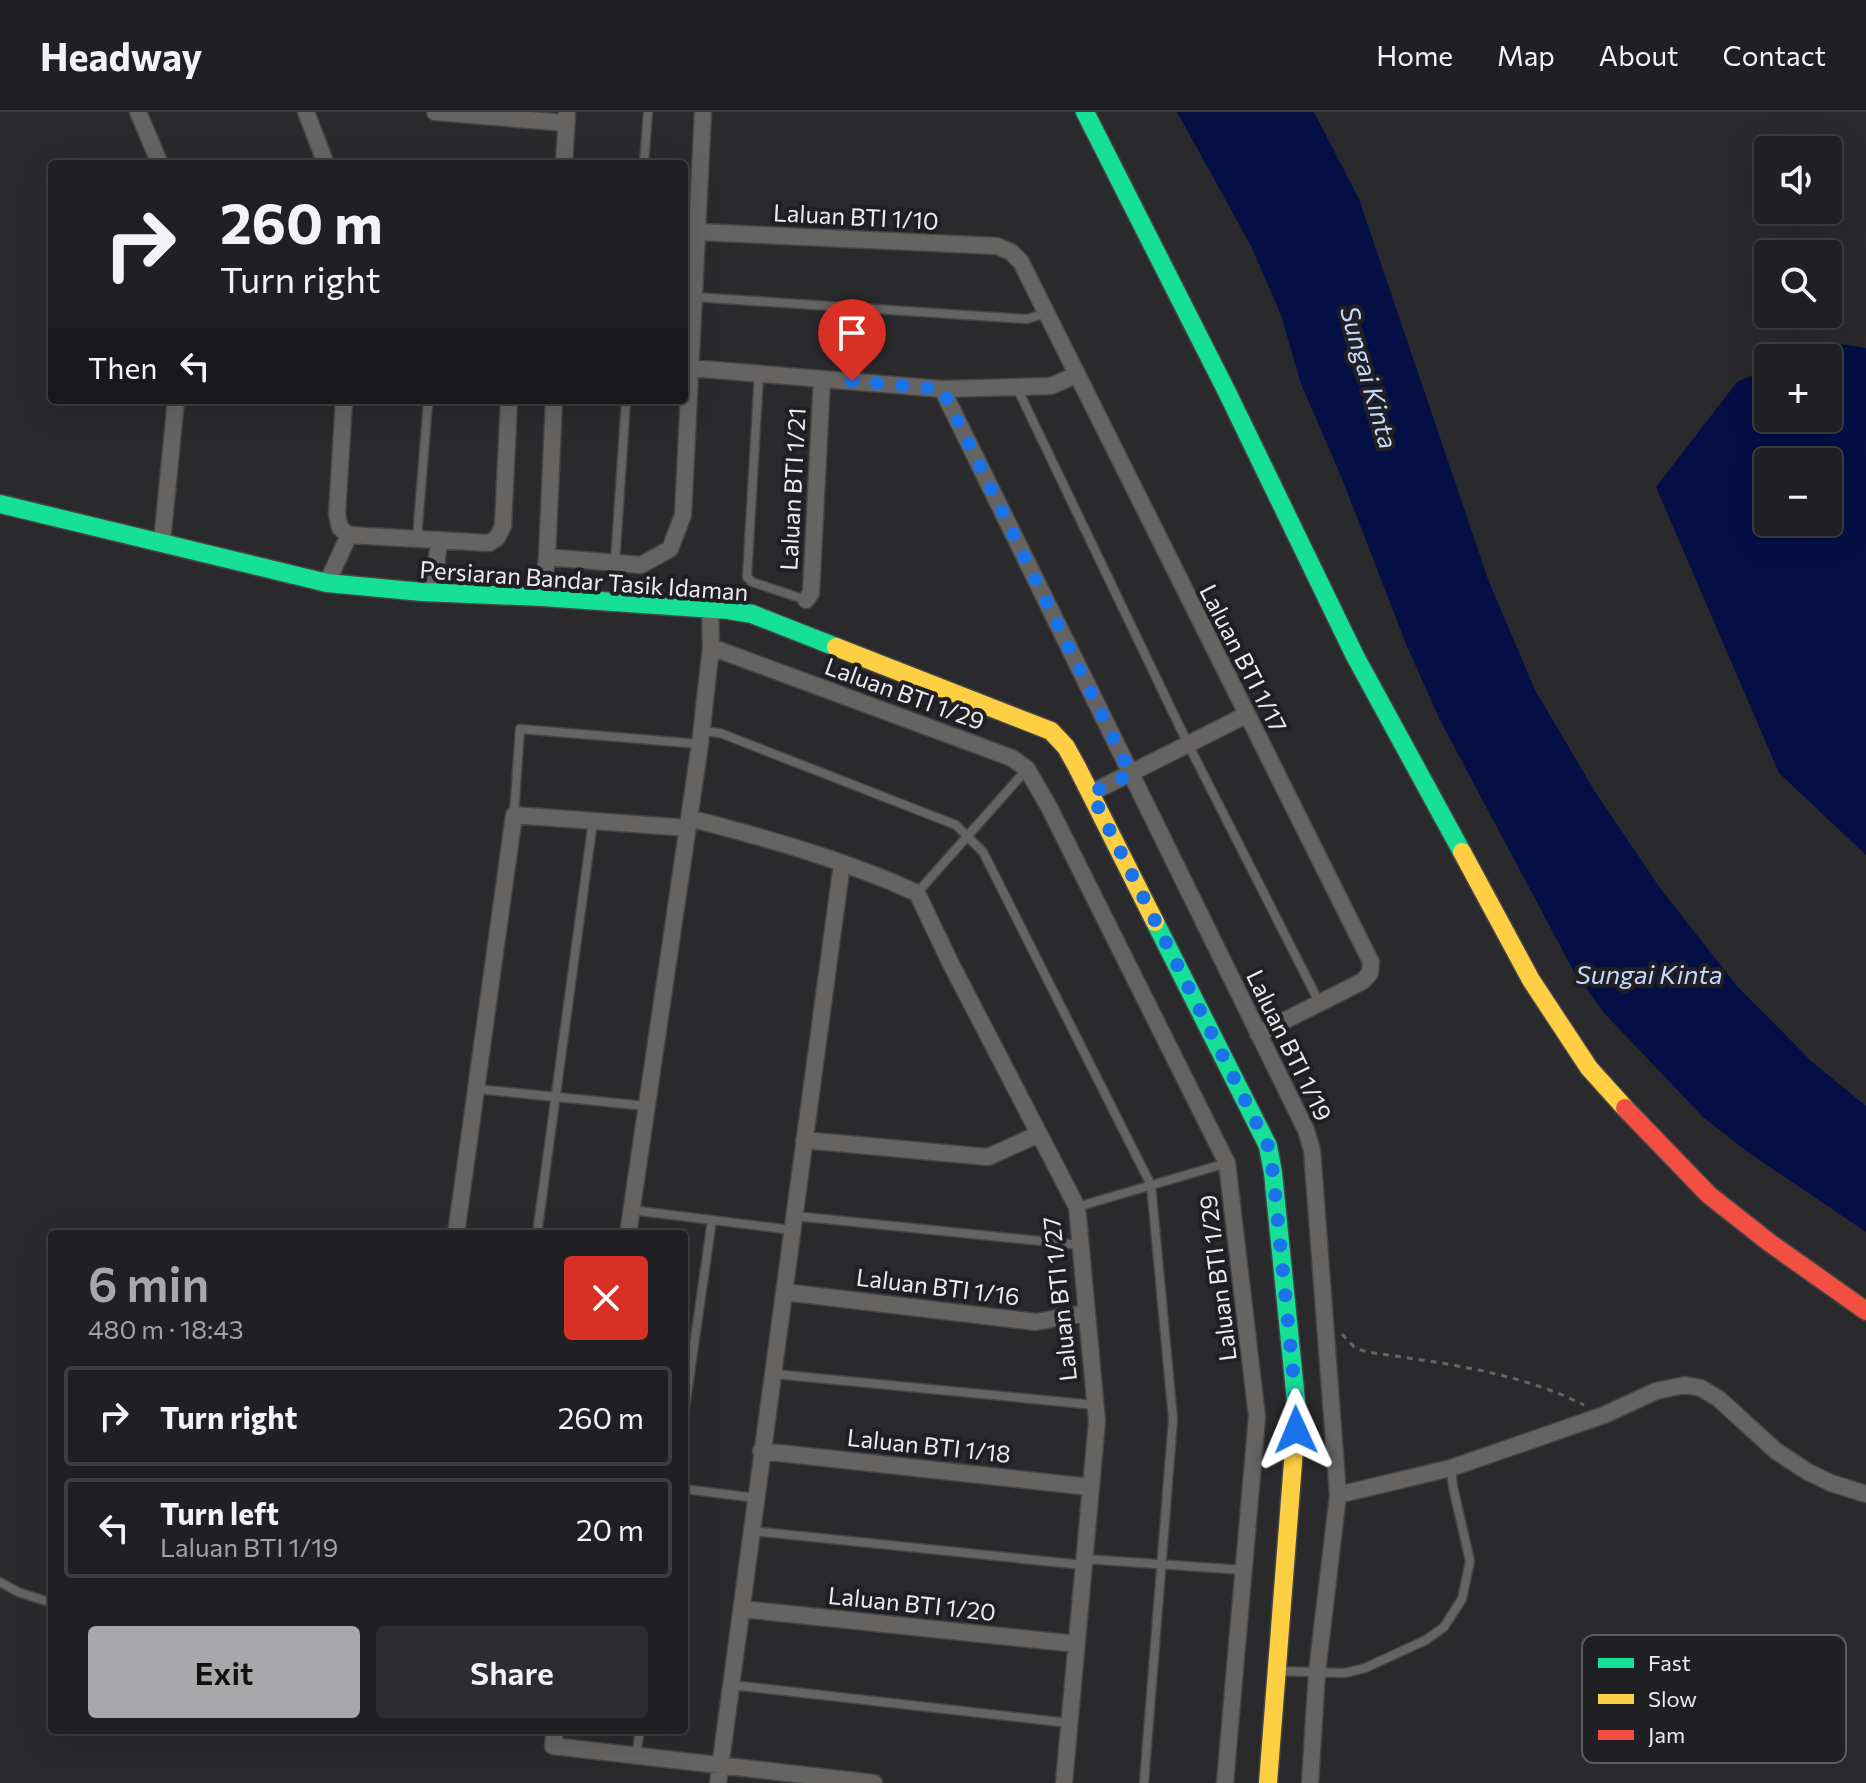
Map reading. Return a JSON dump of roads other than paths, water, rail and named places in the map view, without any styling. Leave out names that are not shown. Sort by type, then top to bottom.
[{"type":"street","points":[[138,112],[158,160]]},
{"type":"street","points":[[306,112],[324,160]]},
{"type":"street","points":[[437,112],[566,117],[564,160]]},
{"type":"street","points":[[547,557],[641,565],[670,549],[675,538],[683,515],[694,297],[690,251],[698,232],[703,112]]},
{"type":"street","points":[[1085,112],[1227,392],[1355,656],[1524,967],[1558,1023],[1589,1068],[1709,1195],[1866,1311]]},
{"type":"street","name":"Laluan BTI 1/10","points":[[698,232],[997,246],[1011,252]]},
{"type":"street","name":"Laluan BTI 1/17","points":[[1011,252],[1021,262],[1371,962],[1370,973],[1363,981],[1258,1034]]},
{"type":"street","points":[[691,368],[942,389],[1051,386],[1076,375]]},
{"type":"street","name":"Laluan BTI 1/21","points":[[806,600],[811,593],[822,379]]},
{"type":"street","name":"Laluan BTI 1/19","points":[[942,389],[1306,1130],[1312,1150],[1338,1495],[1317,1672],[1310,1783]]},
{"type":"street","points":[[162,542],[176,404]]},
{"type":"street","points":[[344,404],[337,514],[340,528],[349,535],[489,543],[497,538],[503,526],[509,404]]},
{"type":"street","points":[[542,597],[547,557],[554,404]]},
{"type":"street","name":"Persiaran Bandar Tasik Idaman","points":[[0,504],[327,583],[752,614],[1051,731],[1066,747],[1091,793],[1268,1146],[1297,1412],[1268,1783]]},
{"type":"street","points":[[327,583],[349,535]]},
{"type":"street","points":[[433,593],[439,540]]},
{"type":"street","points":[[628,1230],[689,823],[711,647],[710,609]]},
{"type":"street","name":"Laluan BTI 1/29","points":[[711,647],[1012,758],[1027,769],[1049,807],[1227,1163],[1257,1417],[1225,1783]]},
{"type":"street","points":[[1091,793],[1246,715]]},
{"type":"street","points":[[457,1230],[514,815],[689,823],[752,834],[842,863],[917,893]]},
{"type":"street","points":[[720,1775],[842,863]]},
{"type":"street","name":"Laluan BTI 1/27","points":[[917,893],[1077,1207],[1097,1421],[1064,1783]]},
{"type":"street","points":[[804,1140],[988,1157],[1039,1134]]},
{"type":"street","name":"Laluan BTI 1/16","points":[[784,1292],[1036,1322],[1086,1313]]},
{"type":"street","points":[[1338,1495],[1451,1468],[1593,1419],[1656,1391],[1685,1385],[1694,1386],[1719,1399],[1776,1451],[1808,1472],[1866,1494]]},
{"type":"street","name":"Laluan BTI 1/18","points":[[761,1451],[1090,1487]]},
{"type":"street","name":"Laluan BTI 1/20","points":[[742,1609],[1077,1644]]},
{"type":"street","points":[[554,1734],[553,1746],[636,1756],[720,1775],[874,1783]]},
{"type":"lane","points":[[644,160],[648,112]]},
{"type":"lane","points":[[694,297],[1027,319],[1046,313]]},
{"type":"lane","points":[[759,373],[747,577],[752,582],[806,600]]},
{"type":"lane","points":[[1017,387],[1188,744],[1319,1002]]},
{"type":"lane","points":[[417,538],[428,404]]},
{"type":"lane","points":[[615,563],[626,404]]},
{"type":"lane","points":[[514,815],[520,729],[700,737],[720,733],[956,825],[983,852],[1151,1185],[1173,1419],[1144,1783]]},
{"type":"lane","points":[[917,893],[1027,769]]},
{"type":"lane","points":[[538,1230],[593,821]]},
{"type":"lane","points":[[476,1089],[647,1106]]},
{"type":"lane","points":[[1077,1207],[1227,1163]]},
{"type":"lane","points":[[631,1210],[712,1220],[794,1223],[1080,1245]]},
{"type":"lane","points":[[688,1387],[712,1220]]},
{"type":"lane","points":[[773,1374],[1095,1405]]},
{"type":"lane","points":[[1277,1671],[1345,1673],[1365,1668],[1426,1640],[1444,1627],[1462,1599],[1470,1561],[1451,1468]]},
{"type":"lane","points":[[688,1490],[756,1498]]},
{"type":"lane","points":[[752,1531],[1084,1562],[1244,1570]]},
{"type":"lane","points":[[0,1582],[18,1592],[48,1602]]},
{"type":"lane","points":[[732,1685],[1070,1723]]},
{"type":"lane","points":[[636,1756],[639,1734]]},
{"type":"water","name":"Sungai Kinta","points":[[1177,112],[1314,112],[1359,199],[1489,582],[1535,690],[1594,790],[1660,888],[1737,986],[1811,1061],[1866,1106],[1866,1232],[1749,1153],[1703,1117],[1605,1014],[1574,972],[1440,720],[1301,384],[1281,315],[1251,246]]},
{"type":"water","points":[[1842,344],[1866,348],[1866,855],[1779,773],[1656,487],[1737,382],[1754,374],[1754,432],[1842,432]]}]
